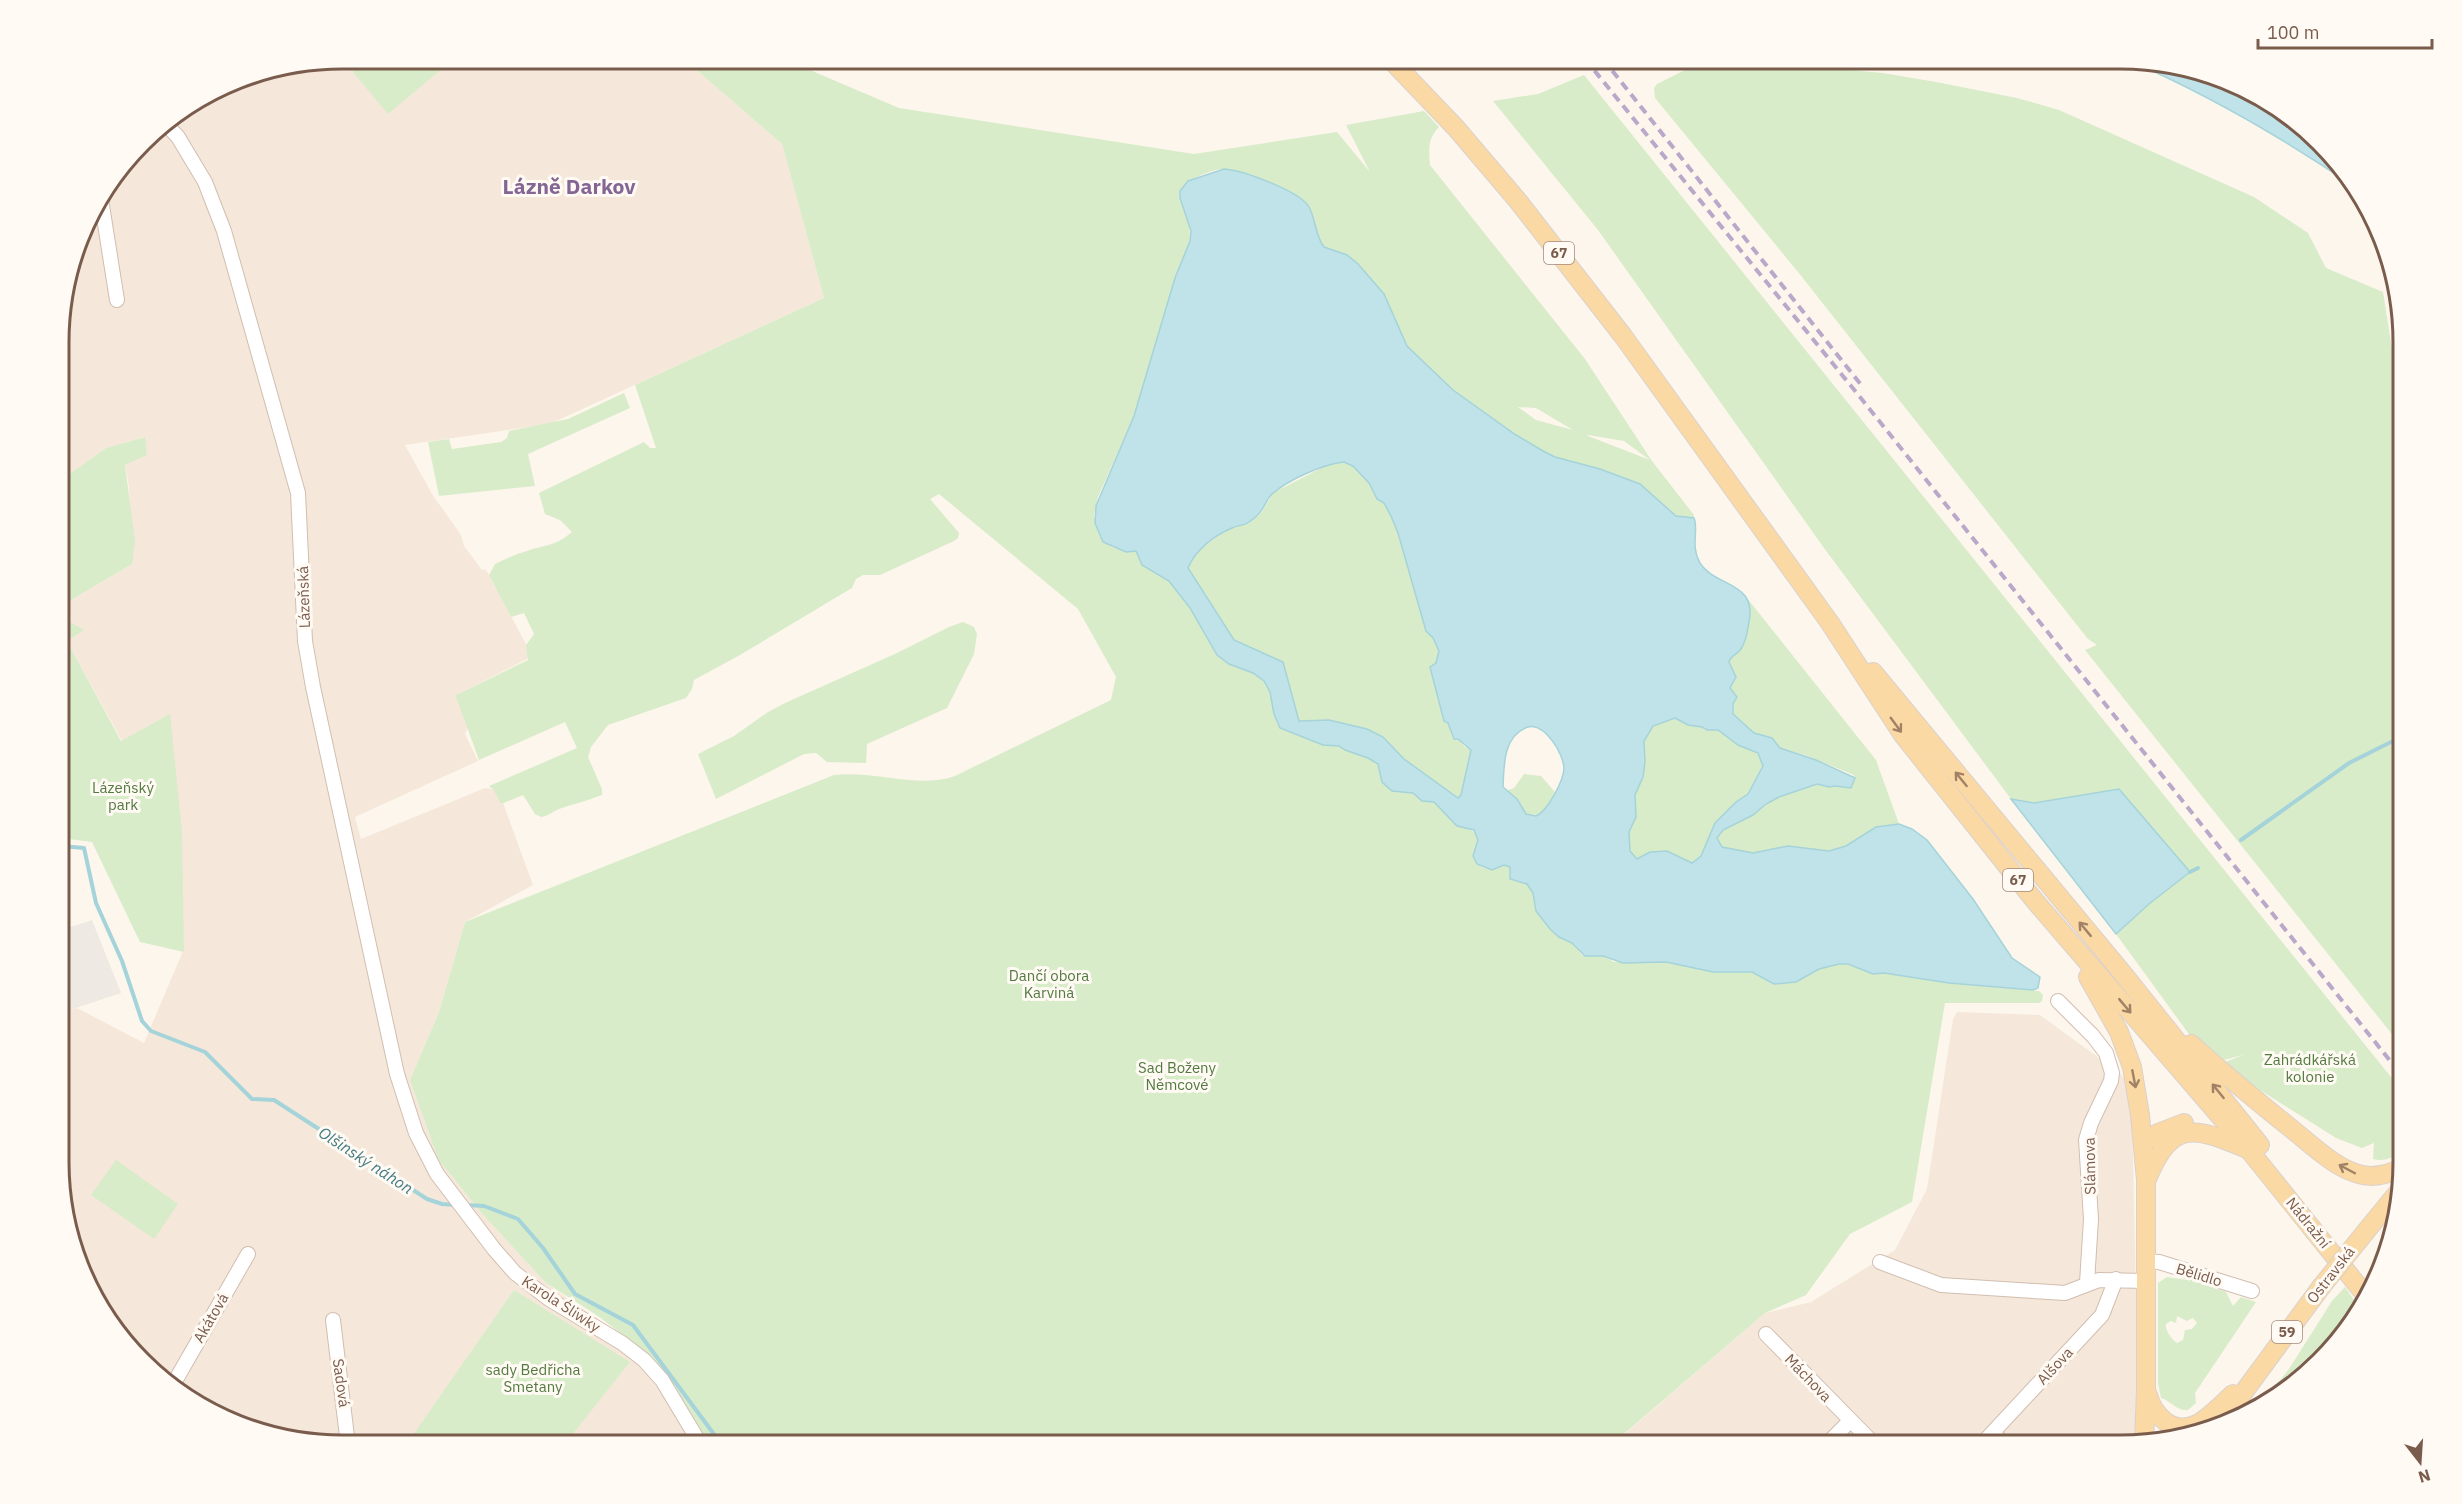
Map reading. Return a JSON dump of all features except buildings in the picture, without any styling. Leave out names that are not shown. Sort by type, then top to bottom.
[{"type":"main road","name":"67","points":[[1400,69],[1456,128],[1518,201],[1623,336],[1830,623],[1892,721],[2035,901],[2225,1122],[2252,1143]]},
{"type":"main road","name":"67","points":[[1830,623],[2150,1006],[2252,1143],[2366,1280]]},
{"type":"main road","points":[[2035,901],[2088,977],[2119,1032],[2132,1067],[2146,1180]]},
{"type":"main road","points":[[2150,1006],[2222,1072],[2338,1164],[2364,1176],[2392,1171]]},
{"type":"main road","points":[[2143,1143],[2175,1125],[2201,1120],[2225,1122]]},
{"type":"main road","name":"67","points":[[2146,1390],[2146,1180],[2162,1148],[2183,1133],[2203,1132],[2252,1143]]},
{"type":"main road","name":"Nádražní","points":[[2252,1143],[2361,1289]]},
{"type":"main road","name":"Ostravská","points":[[2233,1410],[2253,1378],[2321,1287],[2390,1202]]},
{"type":"main road","points":[[2146,1390],[2151,1407],[2157,1416],[2171,1424],[2186,1426],[2198,1423],[2253,1378]]},
{"type":"main road","points":[[2144,1434],[2146,1390]]},
{"type":"street","name":"Lázeňská","points":[[171,129],[178,137],[205,182],[224,231],[298,493],[305,641],[313,687],[401,1087]]},
{"type":"street","points":[[103,211],[117,300]]},
{"type":"street","name":"Slámova","points":[[2058,1001],[2093,1036],[2106,1053],[2112,1073],[2111,1081],[2086,1140],[2091,1219],[2087,1283]]},
{"type":"street","name":"Karola Śliwky","points":[[401,1087],[416,1133],[437,1174],[515,1273],[549,1299],[622,1343],[644,1360],[662,1380],[695,1435]]},
{"type":"street","name":"Akátová","points":[[176,1379],[248,1254]]},
{"type":"street","name":"Bělidlo","points":[[2146,1261],[2252,1291]]},
{"type":"street","points":[[1880,1262],[1941,1285],[2064,1293],[2087,1283],[2116,1279],[2146,1281]]},
{"type":"street","name":"Alšova","points":[[1993,1433],[2102,1314],[2116,1279]]},
{"type":"street","name":"Sadová","points":[[333,1320],[347,1435]]},
{"type":"street","name":"Máchova","points":[[1766,1334],[1865,1435]]},
{"type":"street","points":[[1836,1435],[1850,1421]]},
{"type":"shaded area","points":[[696,69],[782,144],[824,298],[550,424],[405,445],[432,494],[461,535],[464,546],[482,570],[485,569],[489,575],[526,644],[529,658],[456,695],[468,728],[465,734],[478,761],[355,817],[361,839],[485,788],[493,789],[503,803],[533,885],[465,922],[439,1012],[410,1080],[438,1159],[484,1216],[546,1283],[653,1358],[706,1435],[342,1435],[307,1433],[254,1421],[221,1407],[190,1389],[149,1355],[115,1314],[97,1283],[78,1233],[71,1197],[69,1162],[69,1010],[77,1008],[144,1043],[183,951],[170,715],[122,741],[69,645],[69,640],[83,630],[69,622],[69,601],[132,564],[129,487],[125,464],[147,455],[144,437],[106,448],[69,473],[69,342],[74,289],[83,254],[97,221],[115,190],[149,149],[176,125],[221,97],[254,83],[307,71]]},
{"type":"shaded area","points":[[92,920],[121,993],[69,1010],[69,927]]},
{"type":"shaded area","points":[[1957,1012],[2040,1015],[2121,1074],[2128,1085],[2132,1110],[2136,1434],[1624,1435],[1765,1313],[1811,1302],[1895,1250],[1927,1189],[1953,1019]]},
{"type":"green space","points":[[356,69],[442,69],[388,114],[353,72]]},
{"type":"green space","name":"Sad Boženy Němcové","points":[[696,69],[807,69],[899,108],[1194,154],[1337,132],[1370,172],[1346,125],[1424,111],[1439,127],[1431,140],[1430,165],[1585,359],[1652,461],[1694,518],[1676,516],[1640,484],[1600,469],[1555,457],[1543,451],[1516,435],[1453,390],[1407,346],[1384,294],[1358,264],[1339,252],[1324,247],[1311,212],[1304,201],[1265,180],[1223,169],[1188,181],[1190,241],[1134,416],[1098,497],[1094,515],[1100,537],[1112,547],[1124,551],[1136,551],[1140,561],[1167,578],[1189,565],[1199,551],[1219,535],[1232,527],[1248,524],[1262,512],[1273,493],[1327,465],[1344,462],[1353,466],[1369,483],[1391,516],[1426,631],[1438,650],[1438,659],[1430,668],[1444,720],[1448,723],[1453,739],[1458,739],[1465,747],[1471,749],[1461,795],[1458,798],[1457,826],[1467,827],[1478,835],[1481,867],[1492,870],[1503,865],[1510,867],[1510,879],[1527,884],[1533,893],[1536,911],[1550,929],[1572,943],[1582,955],[1603,956],[1614,962],[1666,962],[1714,972],[1752,972],[1774,984],[1796,982],[1819,969],[1848,964],[1873,974],[1884,973],[1949,983],[2039,991],[2043,995],[2039,1003],[1945,1003],[1912,1202],[1850,1234],[1806,1295],[1765,1313],[1623,1435],[704,1435],[653,1358],[598,1316],[546,1283],[484,1216],[438,1159],[410,1080],[439,1012],[465,922],[834,775],[865,775],[927,781],[955,776],[1111,700],[1116,677],[1078,609],[939,494],[930,499],[959,533],[958,538],[954,541],[880,575],[863,575],[856,579],[852,588],[694,680],[692,689],[686,698],[608,725],[591,747],[588,757],[602,789],[602,795],[541,817],[535,814],[523,795],[501,804],[489,786],[577,748],[565,722],[479,760],[456,697],[528,660],[526,645],[534,634],[524,613],[511,617],[489,575],[495,564],[555,543],[572,532],[560,520],[545,514],[539,493],[644,442],[650,448],[656,448],[635,385],[824,298],[782,144]],"holes":[[[1518,407],[1536,408],[1573,430],[1536,420]],[[1588,435],[1624,441],[1650,460]]]},
{"type":"green space","points":[[1687,69],[1837,69],[1883,73],[1936,82],[2017,98],[2059,110],[2254,197],[2308,233],[2326,268],[2383,292],[2393,356],[2393,1035],[2085,650],[2097,645],[2088,639],[1798,272],[1655,98],[1654,88],[1657,84]]},
{"type":"green space","name":"Zahrádkářská kolonie","points":[[1584,75],[2393,1080],[2393,1156],[2386,1159],[2373,1159],[2374,1143],[2362,1148],[2336,1138],[2249,1083],[2223,1063],[2243,1055],[2220,1061],[2194,1041],[2116,934],[2189,872],[2119,789],[2034,803],[2011,799],[1824,548],[1598,230],[1493,101],[1538,94]]},
{"type":"green space","points":[[624,393],[630,408],[528,454],[535,486],[439,496],[428,442],[449,439],[452,449],[501,442],[507,438],[509,431],[568,419]]},
{"type":"green space","points":[[145,437],[147,455],[125,465],[135,541],[132,564],[69,601],[69,473],[106,448]]},
{"type":"green space","points":[[1743,593],[1876,760],[1899,824],[1876,827],[1846,846],[1829,851],[1788,846],[1753,853],[1722,847],[1717,838],[1722,830],[1753,815],[1772,800],[1817,784],[1851,788],[1854,775],[1805,755],[1779,748],[1772,738],[1754,733],[1733,714],[1733,704],[1736,700],[1730,688],[1736,677],[1729,662],[1750,617]]},
{"type":"green space","name":"Lázeňský park","points":[[69,622],[84,630],[69,640]]},
{"type":"green space","points":[[963,622],[974,627],[977,634],[974,654],[947,708],[867,744],[866,763],[827,762],[816,753],[804,754],[716,799],[698,754],[734,736],[785,703]]},
{"type":"green space","name":"Lázeňský park","points":[[69,645],[121,741],[170,714],[182,831],[184,952],[140,942],[92,842],[69,839]]},
{"type":"green space","points":[[1675,718],[1692,726],[1702,727],[1704,730],[1718,730],[1758,753],[1763,766],[1748,794],[1715,822],[1701,856],[1692,863],[1667,851],[1650,852],[1637,859],[1630,851],[1629,832],[1636,817],[1635,795],[1643,777],[1644,741],[1653,726]]},
{"type":"green space","points":[[1524,774],[1541,776],[1555,792],[1550,804],[1539,815],[1526,814],[1517,799],[1506,791],[1514,788]]},
{"type":"green space","points":[[116,1160],[178,1204],[154,1239],[91,1195]]},
{"type":"green space","points":[[2167,1277],[2194,1281],[2226,1292],[2233,1306],[2241,1297],[2256,1302],[2195,1393],[2196,1403],[2188,1410],[2180,1409],[2161,1398],[2158,1383],[2158,1283]],"holes":[[[2177,1316],[2187,1321],[2193,1318],[2197,1323],[2192,1329],[2185,1330],[2183,1340],[2177,1343],[2166,1329],[2166,1324],[2171,1321],[2176,1323]]]},
{"type":"green space","points":[[2345,1287],[2355,1301],[2337,1328],[2313,1355],[2275,1387],[2289,1369],[2332,1301]]},
{"type":"green space","name":"sady Bedřicha Smetany","points":[[514,1290],[630,1362],[572,1435],[413,1435]]},
{"type":"water","points":[[2151,71],[2191,78],[2241,97],[2286,125],[2313,149],[2336,175],[2244,118]]},
{"type":"water","points":[[1224,169],[1256,177],[1294,194],[1309,207],[1324,247],[1347,255],[1358,264],[1384,294],[1407,346],[1453,390],[1516,435],[1543,451],[1555,457],[1600,469],[1640,484],[1676,516],[1694,518],[1695,544],[1700,563],[1707,571],[1743,593],[1748,601],[1750,612],[1746,638],[1741,649],[1729,662],[1736,677],[1730,688],[1737,697],[1733,704],[1733,714],[1754,733],[1772,738],[1780,748],[1816,760],[1855,778],[1851,788],[1817,784],[1779,797],[1753,815],[1723,830],[1717,838],[1722,847],[1753,853],[1788,846],[1829,851],[1846,846],[1876,827],[1899,824],[1912,829],[1927,840],[1973,899],[2012,958],[2040,977],[2038,988],[2033,990],[1949,983],[1884,973],[1873,974],[1848,964],[1819,969],[1796,982],[1774,984],[1752,972],[1713,972],[1666,962],[1623,963],[1603,956],[1585,956],[1572,943],[1559,937],[1550,929],[1536,911],[1533,893],[1527,884],[1510,879],[1510,867],[1504,865],[1492,870],[1477,864],[1473,856],[1478,840],[1474,830],[1457,826],[1434,802],[1422,801],[1413,793],[1392,791],[1382,782],[1378,764],[1368,758],[1339,746],[1323,745],[1280,728],[1274,714],[1270,692],[1264,681],[1253,673],[1229,664],[1217,655],[1190,608],[1169,581],[1142,565],[1136,551],[1126,552],[1103,542],[1095,523],[1096,506],[1134,416],[1175,278],[1190,241],[1191,231],[1180,198],[1180,191],[1188,181]],"holes":[[[1344,462],[1353,466],[1369,483],[1377,499],[1384,503],[1391,516],[1426,631],[1433,638],[1439,651],[1436,663],[1430,667],[1444,721],[1448,723],[1454,739],[1458,739],[1471,750],[1461,795],[1458,798],[1404,759],[1383,737],[1367,729],[1329,720],[1299,721],[1283,662],[1234,640],[1188,568],[1195,555],[1206,544],[1226,531],[1254,518],[1269,497],[1279,489],[1316,469]],[[1675,718],[1688,725],[1707,730],[1718,730],[1738,745],[1758,753],[1763,766],[1748,794],[1736,802],[1715,823],[1701,856],[1692,863],[1667,851],[1650,852],[1637,859],[1630,851],[1629,832],[1636,817],[1635,795],[1643,777],[1645,762],[1644,741],[1653,726]],[[1528,727],[1541,730],[1557,748],[1563,763],[1564,769],[1558,788],[1550,802],[1536,816],[1526,814],[1517,799],[1503,787],[1506,752],[1509,744],[1520,731]]]},
{"type":"water","points":[[2119,789],[2190,872],[2149,904],[2116,934],[2011,799],[2034,803]]},
{"type":"waterway","points":[[2241,840],[2349,763],[2393,741]]},
{"type":"waterway","name":"Olšinský náhon","points":[[69,847],[84,848],[96,903],[122,961],[142,1021],[151,1031],[205,1052],[252,1099],[274,1100],[427,1199],[442,1204],[456,1205]]},
{"type":"waterway","points":[[2190,872],[2198,868]]},
{"type":"waterway","name":"Olšinský náhon","points":[[466,1205],[484,1206],[518,1219],[543,1248],[575,1294],[633,1325],[715,1435]]},
{"type":"railway","points":[[1593,69],[1860,397],[2393,1064]]},
{"type":"railway","points":[[1611,69],[1862,386]]},
{"type":"district","name":"Lázně Darkov","points":[[569,187]]},
{"type":"park label","name":"Dančí obora Karviná","points":[[1049,984]]}]
